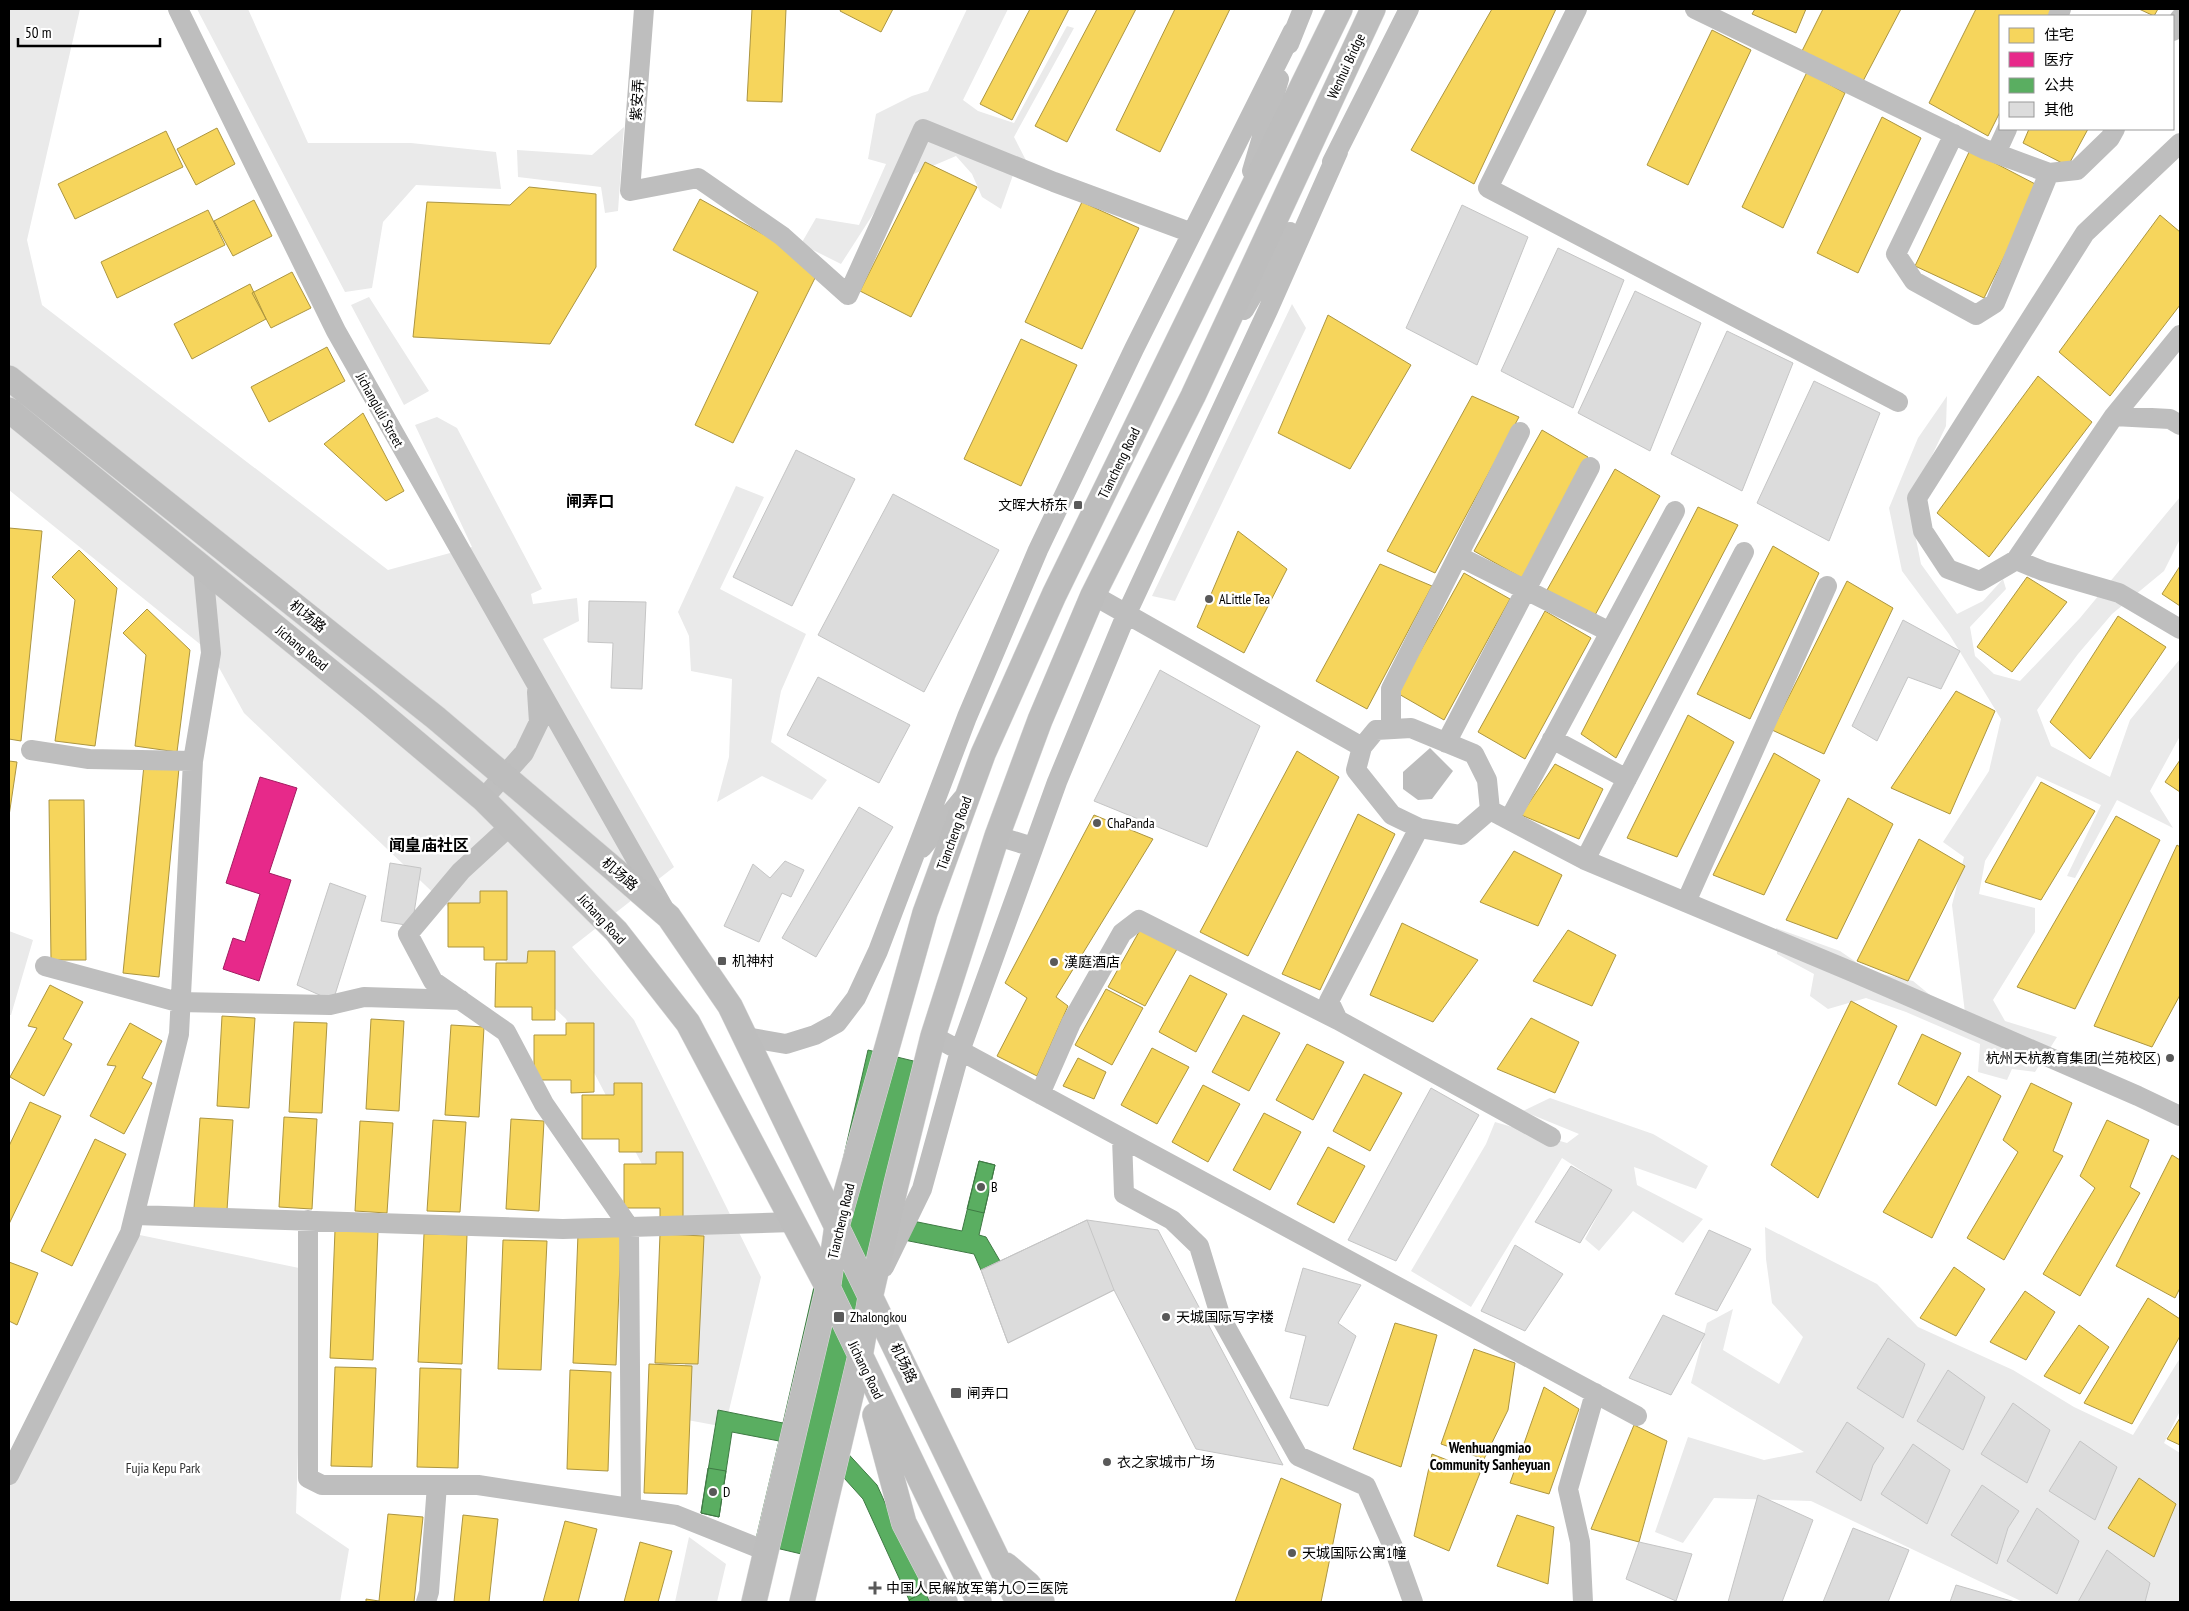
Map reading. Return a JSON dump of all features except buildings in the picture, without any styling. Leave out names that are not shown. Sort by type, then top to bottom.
[{"type":"main road","name":"Tiancheng Road","points":[[754,1602],[828,1288],[837,1225],[925,913],[983,754],[1054,596],[1238,222],[1340,9]]},
{"type":"main road","name":"Wenhui Bridge","points":[[1193,396],[1373,9]]},
{"type":"main road","name":"机场路","points":[[9,378],[428,712],[669,917],[730,1006],[746,1037],[1018,1602]]},
{"type":"main road","points":[[802,1602],[860,1357],[871,1294],[933,1036],[998,836],[1040,720],[1093,595],[1193,396]]},
{"type":"main road","name":"Jichang Road","points":[[9,410],[484,799],[616,931],[688,1023],[828,1288],[979,1602]]},
{"type":"main road","points":[[860,1357],[904,1523],[945,1602]]},
{"type":"main road","name":"机场路","points":[[998,1559],[1028,1584],[1042,1602]]},
{"type":"street","name":"Jichangluli Street","points":[[178,9],[336,331],[537,687],[539,722],[524,753],[484,799]]},
{"type":"street","name":"紫安弄","points":[[644,9],[630,191],[698,178],[782,236],[848,295],[923,129],[1054,182],[1192,233]]},
{"type":"street","points":[[746,1037],[786,1044],[815,1035],[837,1023],[856,998],[878,951],[967,717],[1038,550],[1303,9]]},
{"type":"street","points":[[871,1294],[922,1189],[960,1051],[1056,782],[1126,616],[1268,310],[1338,152],[1409,9]]},
{"type":"street","points":[[1577,9],[1488,188],[1898,402]]},
{"type":"street","points":[[1695,9],[1954,134],[1996,153],[2049,173],[2077,170],[2110,138],[2114,130]]},
{"type":"street","points":[[2174,29],[2180,18]]},
{"type":"street","points":[[1238,222],[1293,31]]},
{"type":"street","points":[[1996,153],[2006,130]]},
{"type":"street","points":[[1954,134],[1896,254],[1914,281],[1976,315],[1995,303],[2049,173]]},
{"type":"street","points":[[2180,143],[2085,233],[1917,498],[1923,531],[1948,570],[1980,581],[2016,560],[2114,416],[2180,335]]},
{"type":"street","points":[[1193,396],[1338,152]]},
{"type":"street","points":[[2114,416],[2170,419],[2180,425]]},
{"type":"street","points":[[1391,729],[1391,689],[1520,432]]},
{"type":"street","points":[[1446,743],[1590,468]]},
{"type":"street","points":[[1509,820],[1675,511]]},
{"type":"street","points":[[1585,860],[1744,552]]},
{"type":"street","points":[[1458,556],[1610,632]]},
{"type":"street","points":[[2016,560],[2043,570],[2119,592],[2180,629]]},
{"type":"street","points":[[9,1476],[130,1233],[179,1034],[193,761],[210,653],[203,568]]},
{"type":"street","points":[[1686,902],[1827,586]]},
{"type":"street","points":[[1093,595],[1126,616],[1362,747]]},
{"type":"street","points":[[537,687],[669,917]]},
{"type":"street","points":[[1411,728],[1474,754],[1487,780],[1490,810],[1460,835],[1420,828],[1392,814],[1356,770],[1362,747],[1376,730],[1411,728]]},
{"type":"street","points":[[1552,739],[1627,779]]},
{"type":"street","points":[[31,750],[89,759],[193,761]]},
{"type":"street","points":[[911,862],[970,790]]},
{"type":"street","points":[[1490,810],[1585,860],[1872,980],[2180,1116]]},
{"type":"street","points":[[510,826],[461,871],[408,934],[433,980],[506,1032],[544,1104],[629,1227],[632,1508]]},
{"type":"street","points":[[1338,1020],[1329,1001],[1420,828]]},
{"type":"street","points":[[998,836],[1033,847]]},
{"type":"street","points":[[1040,1094],[1071,1023],[1122,933],[1139,920],[1338,1020],[1550,1137]]},
{"type":"street","points":[[45,966],[181,1002],[330,1004],[364,997],[461,1000]]},
{"type":"street","points":[[933,1036],[1637,1416]]},
{"type":"street","points":[[1122,1138],[1124,1194],[1172,1220],[1199,1246],[1220,1318],[1298,1456],[1366,1486],[1394,1549],[1413,1602]]},
{"type":"street","points":[[135,1214],[563,1229],[793,1222]]},
{"type":"street","points":[[308,1220],[308,1478],[322,1485],[478,1485],[676,1515],[766,1552]]},
{"type":"street","points":[[1583,1602],[1580,1542],[1568,1489],[1595,1393]]},
{"type":"street","points":[[426,1602],[437,1485]]},
{"type":"green space","points":[[9,9],[80,9],[27,240],[42,305],[388,570],[472,547],[415,425],[437,417],[457,428],[542,589],[531,594],[533,604],[577,598],[579,621],[543,639],[674,867],[572,947],[634,1020],[761,1277],[725,1427],[682,1419],[691,1258],[566,1019],[244,713],[211,653],[9,490]]},
{"type":"green space","points":[[197,9],[248,9],[308,143],[411,143],[496,152],[501,189],[416,185],[383,222],[372,288],[345,292]]},
{"type":"green space","points":[[967,9],[1008,9],[963,100],[978,111],[1014,123],[1067,26],[1074,28],[1014,137],[1033,174],[1013,175],[1001,209],[982,197],[972,174],[956,156],[909,176],[877,208],[841,264],[801,244],[816,218],[859,225],[886,164],[868,159],[876,114],[912,96],[928,91]]},
{"type":"green space","points":[[624,127],[618,211],[605,213],[601,187],[518,177],[517,150],[592,155]]},
{"type":"green space","points":[[369,297],[429,391],[404,405],[351,305]]},
{"type":"green space","points":[[1292,304],[1306,328],[1175,601],[1152,596]]},
{"type":"green space","points":[[1947,396],[1946,426],[1909,504],[1921,564],[1957,614],[1983,601],[2003,579],[2006,589],[1970,627],[1975,656],[1994,674],[2020,681],[2080,618],[2180,497],[2180,539],[2164,571],[2112,614],[2078,654],[2037,710],[2051,746],[2110,777],[2130,720],[2180,659],[2180,736],[2150,791],[2173,828],[2117,800],[2075,878],[2067,876],[2101,805],[2037,776],[1985,861],[1979,894],[2035,908],[2035,932],[1993,1000],[2005,1021],[2057,1037],[2035,1072],[2012,1069],[2007,1080],[1978,1072],[1980,1044],[1906,1012],[1866,998],[1828,1009],[1810,996],[1814,974],[1777,954],[1776,928],[1840,951],[1869,971],[1913,981],[1946,1008],[1965,1013],[1952,905],[1964,857],[1943,842],[1989,771],[2001,719],[1949,634],[1902,571],[1889,508],[1918,438]]},
{"type":"green space","points":[[736,486],[764,497],[720,589],[806,634],[781,691],[771,742],[827,780],[812,800],[762,776],[717,802],[729,757],[732,679],[691,671],[689,636],[678,612]]},
{"type":"green space","points":[[9,931],[33,940],[11,1015],[9,1015]]},
{"type":"green space","points":[[1550,1098],[1653,1134],[1708,1166],[1696,1189],[1634,1167],[1637,1185],[1703,1219],[1683,1243],[1633,1211],[1599,1251],[1585,1239],[1611,1190],[1562,1158],[1471,1307],[1411,1271],[1486,1144],[1495,1122],[1567,1143],[1579,1134],[1523,1111]]},
{"type":"green space","points":[[1765,1227],[1877,1284],[1918,1327],[2013,1370],[2074,1407],[2133,1435],[2180,1358],[2180,1411],[2164,1443],[2180,1453],[2180,1602],[2023,1602],[1811,1501],[1714,1498],[1683,1543],[1655,1532],[1688,1437],[1764,1460],[1804,1452],[1691,1383],[1707,1323],[1733,1309],[1723,1350],[1779,1384],[1803,1337],[1772,1303],[1766,1259]]},
{"type":"green space","name":"Fujia Kepu Park","points":[[130,1233],[304,1269],[296,1513],[349,1549],[340,1602],[9,1602],[9,1475]]},
{"type":"green space","points":[[689,1537],[726,1564],[717,1602],[675,1602]]},
{"type":"shaded area","points":[[1430,748],[1453,771],[1432,799],[1418,800],[1403,789],[1403,772]]},
{"type":"place","name":"文晖大桥东","points":[[1078,505]]},
{"type":"place","name":"ALittle Tea","points":[[1209,599]]},
{"type":"place","name":"ChaPanda","points":[[1097,823]]},
{"type":"place","name":"机神村","points":[[722,961]]},
{"type":"place","name":"漢庭酒店","points":[[1054,962]]},
{"type":"place","name":"杭州天杭教育集团(兰苑校区)","points":[[2170,1058]]},
{"type":"place","name":"B","points":[[981,1187]]},
{"type":"place","name":"Zhalongkou","points":[[839,1317]]},
{"type":"place","name":"天城国际写字楼","points":[[1166,1317]]},
{"type":"place","name":"闸弄口","points":[[956,1393]]},
{"type":"place","name":"衣之家城市广场","points":[[1107,1462]]},
{"type":"place","name":"D","points":[[713,1492]]},
{"type":"place","name":"天城国际公寓1幢","points":[[1292,1553]]},
{"type":"place","name":"中国人民解放军第九〇三医院","points":[[875,1588]]},
{"type":"district","name":"闸弄口","points":[[590,501]]},
{"type":"district","name":"闻皇庙社区","points":[[429,845]]},
{"type":"district","name":"Wenhuangmiao Community Sanheyuan","points":[[1490,1456]]}]
